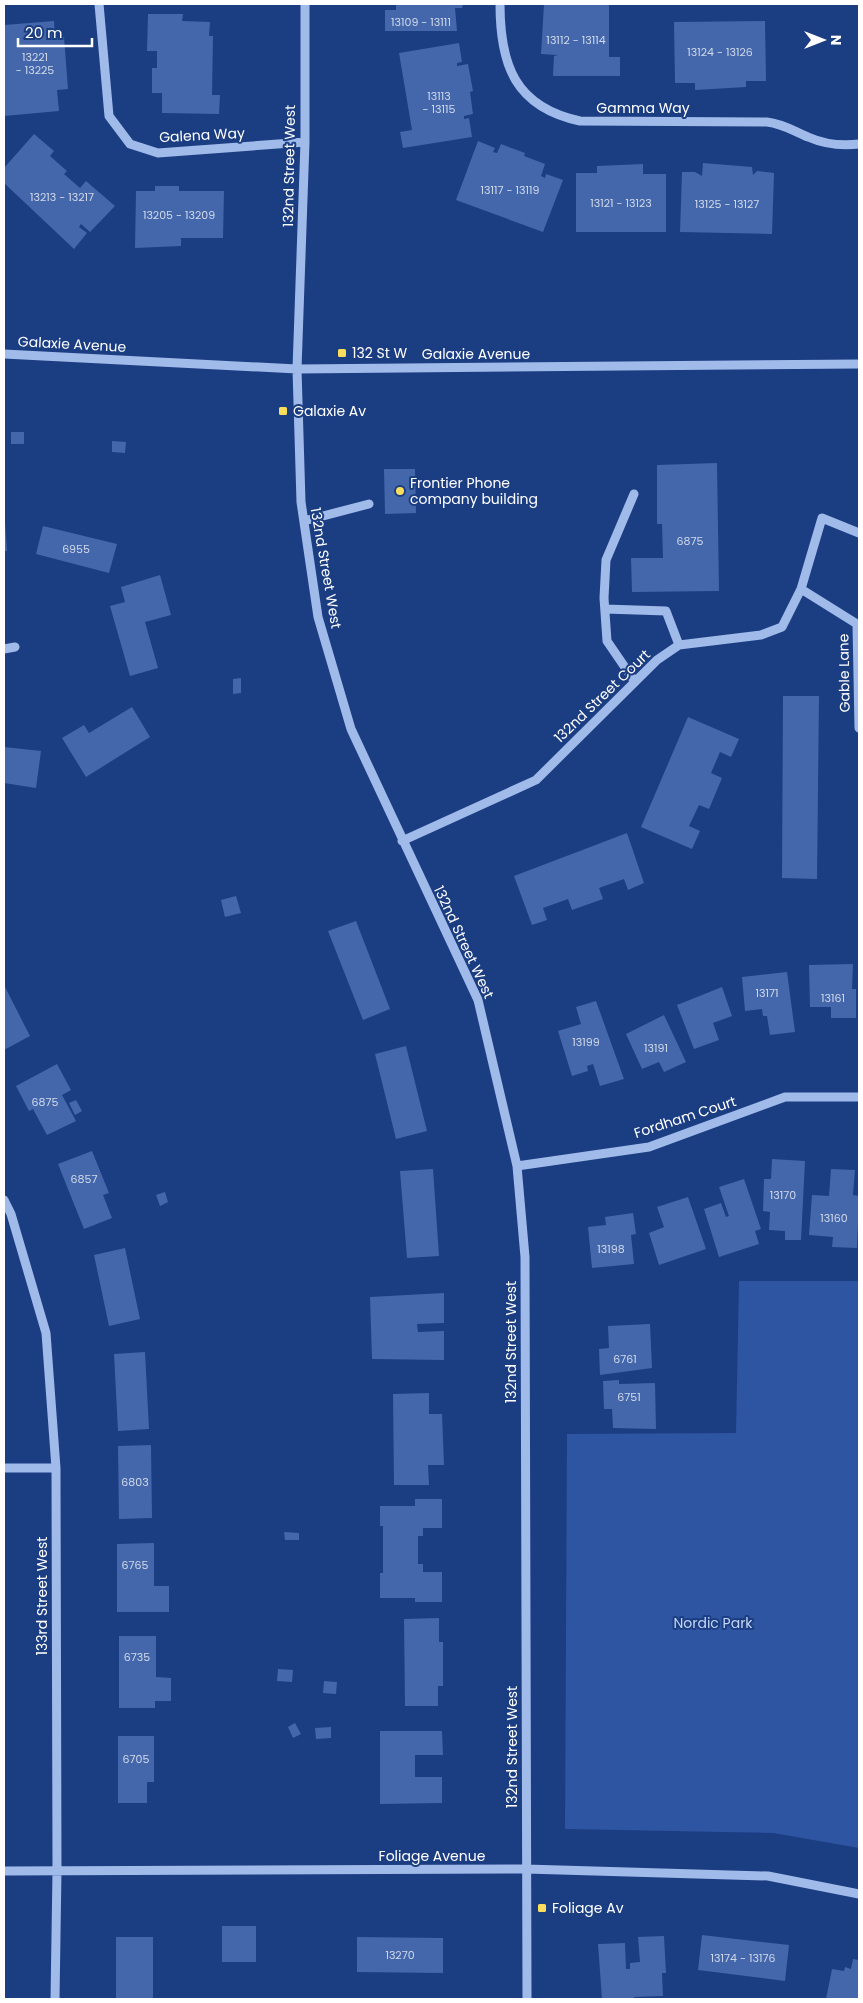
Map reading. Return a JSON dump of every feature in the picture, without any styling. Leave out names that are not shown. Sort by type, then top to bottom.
[{"type":"street","name":"Galena Way","points":[[99,4],[109,116],[130,144],[158,154],[305,142]]},
{"type":"street","name":"132nd Street West","points":[[305,4],[305,142],[296,369],[301,502],[318,617],[351,729],[478,1000],[517,1166],[525,1267],[527,1999]]},
{"type":"street","name":"Gamma Way","points":[[500,4],[500,32],[505,58],[513,78],[527,96],[562,117],[580,121],[780,123],[821,142],[859,144]]},
{"type":"street","name":"Galaxie Avenue","points":[[4,354],[296,369],[859,364]]},
{"type":"street","points":[[634,494],[606,560],[604,609],[607,641],[635,682]]},
{"type":"street","points":[[304,521],[369,504]]},
{"type":"street","name":"132nd Street Court","points":[[402,841],[536,780],[657,660],[679,645],[760,635],[782,628],[801,589],[822,518],[859,533]]},
{"type":"street","name":"Gable Lane","points":[[801,589],[857,624],[859,728]]},
{"type":"street","points":[[604,609],[666,611],[679,645]]},
{"type":"street","points":[[4,649],[15,647]]},
{"type":"street","name":"Fordham Court","points":[[517,1166],[649,1147],[785,1097],[859,1097]]},
{"type":"street","name":"133rd Street West","points":[[4,1200],[11,1214],[46,1333],[56,1468],[57,1871],[55,1999]]},
{"type":"street","points":[[4,1468],[56,1468]]},
{"type":"street","name":"Foliage Avenue","points":[[4,1871],[526,1870],[768,1876],[859,1894]]},
{"type":"green space","name":"Nordic Park","points":[[739,1281],[859,1281],[859,1848],[773,1833],[565,1829],[567,1434],[736,1433]]},
{"type":"building","points":[[396,4],[463,4],[462,8],[455,8],[457,31],[385,31],[385,10],[396,10]]},
{"type":"building","points":[[544,4],[609,4],[609,57],[620,57],[620,76],[553,76],[554,56],[558,55],[541,54]]},
{"type":"building","points":[[148,14],[183,14],[182,21],[210,22],[209,36],[213,36],[212,95],[220,95],[219,114],[162,113],[162,93],[152,93],[152,68],[157,68],[157,51],[147,51]]},
{"type":"building","points":[[54,21],[55,38],[64,37],[68,89],[57,90],[59,111],[4,116],[4,25]]},
{"type":"building","points":[[765,21],[766,81],[746,81],[746,87],[695,90],[695,83],[675,83],[674,22]]},
{"type":"building","points":[[459,43],[462,62],[457,63],[457,66],[468,64],[473,91],[470,92],[473,114],[464,116],[464,119],[469,118],[472,137],[403,148],[400,132],[412,130],[399,53]]},
{"type":"building","points":[[34,134],[54,151],[50,156],[67,171],[64,174],[80,188],[86,181],[115,206],[90,232],[81,224],[79,227],[87,233],[74,249],[4,183],[4,168]]},
{"type":"building","points":[[478,141],[495,148],[493,152],[497,153],[501,144],[525,153],[524,156],[545,164],[541,176],[545,178],[546,174],[563,180],[543,232],[456,200]]},
{"type":"building","points":[[703,163],[752,167],[753,175],[757,171],[774,173],[772,234],[680,232],[682,172],[695,172],[702,176]]},
{"type":"building","points":[[643,164],[643,174],[666,174],[666,232],[576,232],[576,173],[597,173],[597,166]]},
{"type":"building","points":[[155,186],[179,186],[179,191],[224,191],[223,238],[181,238],[181,246],[135,248],[136,191],[155,191]]},
{"type":"building","points":[[11,432],[24,432],[24,444],[11,444]]},
{"type":"building","points":[[112,441],[126,442],[125,453],[112,452]]},
{"type":"building","points":[[717,463],[719,591],[632,592],[631,558],[663,558],[662,524],[657,524],[657,465]]},
{"type":"building","name":"Frontier Phone company building","points":[[384,469],[415,469],[416,513],[385,514]]},
{"type":"building","points":[[5,522],[7,551],[4,551]]},
{"type":"building","points":[[43,526],[117,544],[109,573],[36,554]]},
{"type":"building","points":[[160,575],[171,615],[145,622],[158,668],[130,676],[110,606],[125,602],[121,587]]},
{"type":"building","points":[[241,678],[241,693],[233,694],[233,679]]},
{"type":"building","points":[[783,696],[819,696],[817,879],[782,878]]},
{"type":"building","points":[[132,707],[150,737],[86,777],[62,738],[84,725],[89,733]]},
{"type":"building","points":[[688,717],[739,739],[731,757],[720,752],[711,773],[722,778],[709,809],[699,805],[689,826],[700,831],[692,849],[641,827]]},
{"type":"building","points":[[4,747],[41,751],[36,788],[4,783]]},
{"type":"building","points":[[627,833],[644,883],[628,890],[624,879],[599,888],[603,899],[572,910],[568,899],[543,908],[547,920],[532,925],[514,876]]},
{"type":"building","points":[[236,896],[241,913],[225,917],[221,900]]},
{"type":"building","points":[[356,921],[390,1009],[363,1020],[328,931]]},
{"type":"building","points":[[853,964],[852,989],[856,989],[856,1018],[831,1018],[831,1007],[810,1007],[809,965]]},
{"type":"building","points":[[787,972],[795,1032],[770,1035],[767,1016],[763,1016],[762,1009],[745,1011],[742,977]]},
{"type":"building","points":[[4,985],[30,1036],[4,1050]]},
{"type":"building","points":[[722,987],[732,1016],[713,1023],[719,1040],[694,1049],[677,1005]]},
{"type":"building","points":[[596,1001],[624,1079],[600,1086],[593,1064],[587,1066],[588,1071],[572,1076],[558,1031],[581,1024],[576,1007]]},
{"type":"building","points":[[664,1015],[686,1062],[664,1072],[659,1062],[642,1069],[626,1034]]},
{"type":"building","points":[[406,1046],[427,1131],[396,1139],[375,1054]]},
{"type":"building","points":[[57,1064],[71,1090],[62,1095],[76,1121],[47,1135],[33,1109],[29,1111],[16,1086]]},
{"type":"building","points":[[76,1100],[82,1111],[75,1115],[69,1103]]},
{"type":"building","points":[[92,1151],[109,1193],[103,1195],[112,1218],[84,1229],[58,1164]]},
{"type":"building","points":[[772,1159],[805,1161],[801,1240],[785,1240],[785,1231],[769,1230],[770,1212],[763,1211],[764,1179],[771,1179]]},
{"type":"building","points":[[433,1169],[439,1256],[407,1258],[400,1171]]},
{"type":"building","points":[[831,1169],[855,1170],[853,1195],[859,1196],[857,1248],[832,1247],[833,1237],[809,1235],[812,1195],[829,1196]]},
{"type":"building","points":[[744,1179],[761,1229],[755,1231],[759,1244],[719,1257],[704,1209],[721,1203],[726,1217],[729,1216],[719,1187]]},
{"type":"building","points":[[165,1192],[168,1202],[160,1206],[156,1195]]},
{"type":"building","points":[[688,1197],[706,1249],[659,1265],[649,1233],[664,1227],[657,1207]]},
{"type":"building","points":[[633,1213],[636,1234],[631,1235],[634,1264],[592,1268],[588,1227],[606,1225],[605,1217]]},
{"type":"building","points":[[125,1248],[140,1319],[109,1326],[94,1255]]},
{"type":"building","points":[[444,1293],[444,1323],[417,1324],[418,1332],[444,1331],[444,1360],[372,1359],[370,1297]]},
{"type":"building","points":[[650,1324],[652,1368],[600,1375],[599,1349],[609,1348],[608,1326]]},
{"type":"building","points":[[145,1352],[149,1429],[118,1431],[114,1354]]},
{"type":"building","points":[[619,1380],[619,1384],[655,1383],[656,1429],[613,1428],[612,1409],[604,1409],[603,1381]]},
{"type":"building","points":[[429,1393],[429,1414],[442,1414],[444,1465],[428,1465],[429,1485],[394,1485],[393,1394]]},
{"type":"building","points":[[151,1445],[152,1518],[119,1519],[118,1446]]},
{"type":"building","points":[[415,1499],[442,1499],[442,1528],[423,1528],[423,1536],[418,1536],[418,1564],[423,1564],[423,1572],[442,1572],[442,1602],[415,1602],[415,1598],[380,1598],[380,1573],[383,1573],[383,1526],[380,1526],[380,1506],[415,1506]]},
{"type":"building","points":[[284,1532],[299,1533],[299,1540],[285,1540]]},
{"type":"building","points":[[154,1543],[154,1586],[169,1586],[169,1612],[117,1612],[117,1544]]},
{"type":"building","points":[[439,1618],[439,1642],[443,1642],[443,1686],[438,1686],[438,1706],[405,1706],[404,1619]]},
{"type":"building","points":[[119,1636],[156,1636],[156,1677],[171,1678],[171,1701],[155,1701],[155,1708],[119,1708]]},
{"type":"building","points":[[278,1669],[293,1670],[292,1682],[277,1681]]},
{"type":"building","points":[[324,1681],[337,1682],[336,1694],[323,1693]]},
{"type":"building","points":[[295,1723],[301,1734],[293,1738],[288,1727]]},
{"type":"building","points":[[331,1727],[331,1738],[316,1739],[315,1728]]},
{"type":"building","points":[[380,1731],[442,1731],[443,1755],[415,1755],[415,1777],[442,1777],[442,1803],[380,1804]]},
{"type":"building","points":[[118,1736],[154,1736],[154,1782],[147,1782],[147,1803],[118,1803]]},
{"type":"building","points":[[222,1926],[256,1926],[256,1962],[222,1962]]},
{"type":"building","points":[[702,1935],[789,1945],[785,1981],[698,1970]]},
{"type":"building","points":[[664,1936],[666,1973],[662,1973],[663,1996],[634,1997],[634,1999],[602,1999],[598,1944],[625,1943],[626,1969],[630,1969],[630,1963],[640,1962],[638,1937]]},
{"type":"building","points":[[116,1937],[153,1937],[153,1999],[116,1999]]},
{"type":"building","points":[[357,1937],[443,1938],[443,1973],[357,1972]]},
{"type":"building","points":[[853,1959],[859,1960],[859,1999],[826,1999],[832,1969],[844,1971],[845,1967],[851,1969]]},
{"type":"place","name":"132 St W","points":[[342,353]]},
{"type":"place","name":"Galaxie Av","points":[[283,411]]},
{"type":"place","name":"Frontier Phone company building","points":[[400,491]]},
{"type":"place","name":"Foliage Av","points":[[542,1908]]}]
